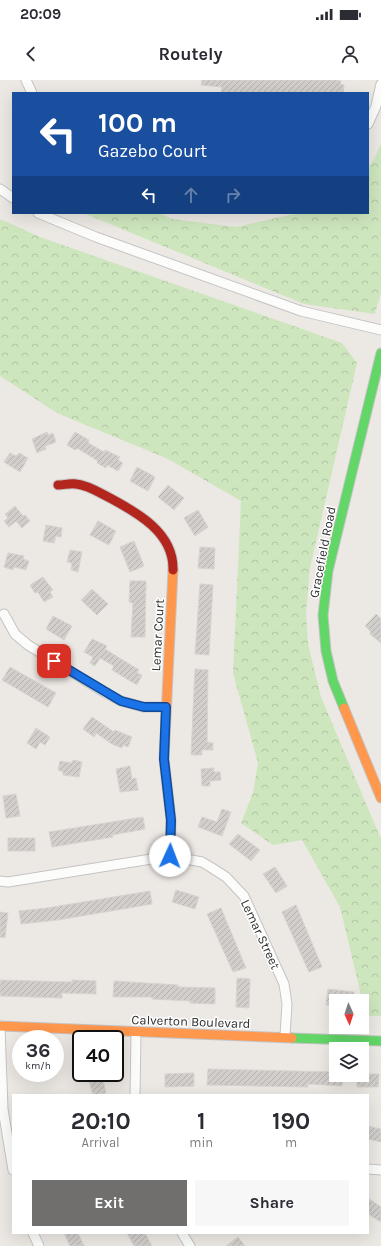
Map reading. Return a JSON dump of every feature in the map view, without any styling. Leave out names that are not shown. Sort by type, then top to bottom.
[{"type":"street","points":[[26,80],[32,92]]},
{"type":"street","points":[[369,122],[376,106],[381,84]]},
{"type":"street","points":[[0,186],[7,194]]},
{"type":"street","points":[[40,214],[96,237],[301,311],[381,330]]},
{"type":"street","name":"Gracefield Road","points":[[381,353],[328,571],[323,615],[326,651],[333,681],[381,798]]},
{"type":"street","name":"Lemar Court","points":[[58,485],[77,484],[104,495],[151,524],[156,528],[167,545],[173,562],[164,759],[171,820],[170,856]]},
{"type":"street","points":[[4,614],[15,634],[28,645],[104,692],[121,701],[144,707],[166,707]]},
{"type":"street","name":"Lemar Street","points":[[0,881],[8,882],[170,856],[202,862],[226,877],[244,896],[284,984],[288,1004],[285,1036]]},
{"type":"street","points":[[0,1026],[3,1109],[12,1164]]},
{"type":"street","name":"Calverton Boulevard","points":[[0,1026],[136,1032],[285,1036],[381,1041]]},
{"type":"street","points":[[136,1032],[136,1094]]},
{"type":"street","points":[[369,1169],[381,1170]]},
{"type":"street","points":[[33,1234],[38,1246]]},
{"type":"street","points":[[183,1234],[190,1246]]},
{"type":"green space","points":[[381,144],[381,293],[375,314],[304,304],[85,214],[161,214],[172,219],[236,227],[294,214],[369,214],[369,165],[372,163]]},
{"type":"green space","points":[[0,219],[40,237],[342,343],[357,363],[310,568],[306,613],[308,644],[321,697],[381,839],[381,1016],[369,1016],[369,994],[361,994],[340,907],[302,840],[273,845],[241,823],[253,793],[258,763],[233,673],[241,501],[168,459],[57,413],[0,376]]},
{"type":"building","points":[[202,80],[336,80],[341,81],[340,84],[344,85],[343,92],[221,92],[222,87],[201,85]]},
{"type":"building","points":[[47,432],[48,435],[53,433],[56,442],[45,446],[46,449],[37,453],[32,439]]},
{"type":"building","points":[[75,432],[89,440],[88,443],[104,452],[105,450],[120,457],[118,460],[123,463],[118,471],[107,465],[106,468],[97,463],[98,461],[77,448],[75,450],[67,445]]},
{"type":"building","points":[[10,453],[16,456],[19,453],[28,458],[20,472],[4,462]]},
{"type":"building","points":[[137,467],[155,477],[148,491],[130,481]]},
{"type":"building","points":[[168,485],[184,498],[174,510],[158,497]]},
{"type":"building","points":[[15,506],[23,516],[25,515],[30,521],[22,528],[16,521],[9,527],[4,521],[8,518],[5,514]]},
{"type":"building","points":[[198,510],[208,527],[195,536],[184,518]]},
{"type":"building","points":[[98,521],[116,531],[109,545],[90,535]]},
{"type":"building","points":[[46,525],[62,528],[61,537],[56,536],[54,543],[43,541]]},
{"type":"building","points":[[134,541],[144,566],[130,572],[120,547]]},
{"type":"building","points":[[200,547],[215,548],[214,569],[198,568]]},
{"type":"building","points":[[70,550],[82,552],[78,572],[71,570],[72,563],[67,562]]},
{"type":"building","points":[[8,553],[24,556],[23,559],[29,561],[26,570],[14,567],[13,570],[4,567]]},
{"type":"building","points":[[43,577],[53,590],[50,592],[53,597],[44,602],[38,592],[35,593],[30,585]]},
{"type":"building","points":[[130,581],[146,581],[145,637],[131,637],[133,603],[129,602]]},
{"type":"building","points":[[200,584],[213,585],[209,655],[195,654]]},
{"type":"building","points":[[92,589],[108,604],[97,615],[81,600]]},
{"type":"building","points":[[376,614],[381,619],[381,643],[370,634],[371,632],[365,626]]},
{"type":"building","points":[[53,616],[72,626],[64,640],[46,629]]},
{"type":"building","points":[[92,639],[107,646],[105,649],[139,670],[137,673],[142,675],[137,685],[112,670],[114,666],[100,658],[95,666],[90,663],[95,654],[93,657],[84,652]]},
{"type":"building","points":[[10,667],[56,693],[48,707],[2,680]]},
{"type":"building","points":[[195,669],[208,670],[207,742],[213,743],[213,750],[202,750],[202,755],[191,755]]},
{"type":"building","points":[[92,717],[114,732],[115,730],[132,737],[128,747],[123,745],[122,748],[112,744],[96,733],[94,737],[83,729]]},
{"type":"building","points":[[36,728],[50,737],[45,745],[40,742],[36,749],[27,743]]},
{"type":"building","points":[[73,760],[82,762],[79,777],[63,775],[63,772],[58,770],[60,761],[72,763]]},
{"type":"building","points":[[130,766],[132,779],[136,778],[138,790],[120,792],[116,769]]},
{"type":"building","points":[[214,768],[214,772],[220,772],[221,780],[210,781],[210,786],[202,786],[201,769]]},
{"type":"building","points":[[16,794],[20,816],[6,818],[3,796]]},
{"type":"building","points":[[222,809],[231,812],[222,836],[198,827],[202,817],[217,822]]},
{"type":"building","points":[[143,817],[145,829],[112,835],[113,837],[52,847],[49,832]]},
{"type":"building","points":[[238,834],[260,850],[251,861],[229,844]]},
{"type":"building","points":[[8,838],[35,838],[35,851],[8,851]]},
{"type":"building","points":[[275,867],[287,886],[276,893],[263,874]]},
{"type":"building","points":[[176,890],[199,897],[195,909],[172,902]]},
{"type":"building","points":[[150,891],[152,904],[58,920],[21,924],[19,911],[47,908]]},
{"type":"building","points":[[296,905],[322,967],[309,972],[282,912]]},
{"type":"building","points":[[221,908],[246,968],[233,972],[207,914]]},
{"type":"building","points":[[0,912],[8,913],[5,938],[0,937]]},
{"type":"building","points":[[237,978],[250,979],[249,1008],[236,1007]]},
{"type":"building","points":[[0,980],[72,982],[72,980],[96,981],[96,994],[62,993],[62,998],[0,996]]},
{"type":"building","points":[[114,981],[178,985],[178,987],[215,988],[215,1004],[152,999],[152,997],[113,997]]},
{"type":"building","points":[[328,989],[354,992],[354,994],[329,994],[329,1005],[326,1005]]},
{"type":"building","points":[[208,1069],[329,1072],[329,1082],[342,1082],[342,1086],[308,1084],[308,1087],[207,1085]]},
{"type":"building","points":[[194,1073],[194,1086],[165,1087],[165,1074]]},
{"type":"building","points":[[369,1074],[379,1074],[378,1087],[357,1087],[357,1082],[369,1082]]},
{"type":"building","points":[[89,1082],[103,1082],[106,1093],[93,1094]]},
{"type":"building","points":[[369,1126],[381,1129],[381,1142],[369,1139]]},
{"type":"building","points":[[369,1199],[381,1207],[381,1222],[369,1215]]},
{"type":"building","points":[[64,1234],[78,1234],[84,1246],[70,1246]]},
{"type":"building","points":[[128,1234],[146,1234],[152,1246],[134,1246]]},
{"type":"building","points":[[238,1237],[245,1246],[226,1246]]},
{"type":"traffic: fast","points":[[344,708],[333,681],[326,651],[323,615],[328,571],[381,353]]},
{"type":"traffic: fast","points":[[292,1038],[381,1041]]},
{"type":"traffic: slow","points":[[170,856],[171,820],[164,759],[173,570]]},
{"type":"traffic: slow","points":[[344,708],[381,798]]},
{"type":"traffic: slow","points":[[0,1026],[292,1038]]},
{"type":"traffic: jam","points":[[58,485],[74,484],[89,488],[132,510],[143,518],[161,535],[168,545],[172,557],[173,570]]},
{"type":"route","points":[[54,661],[121,701],[144,707],[166,707],[164,759],[171,820],[170,856]]}]
